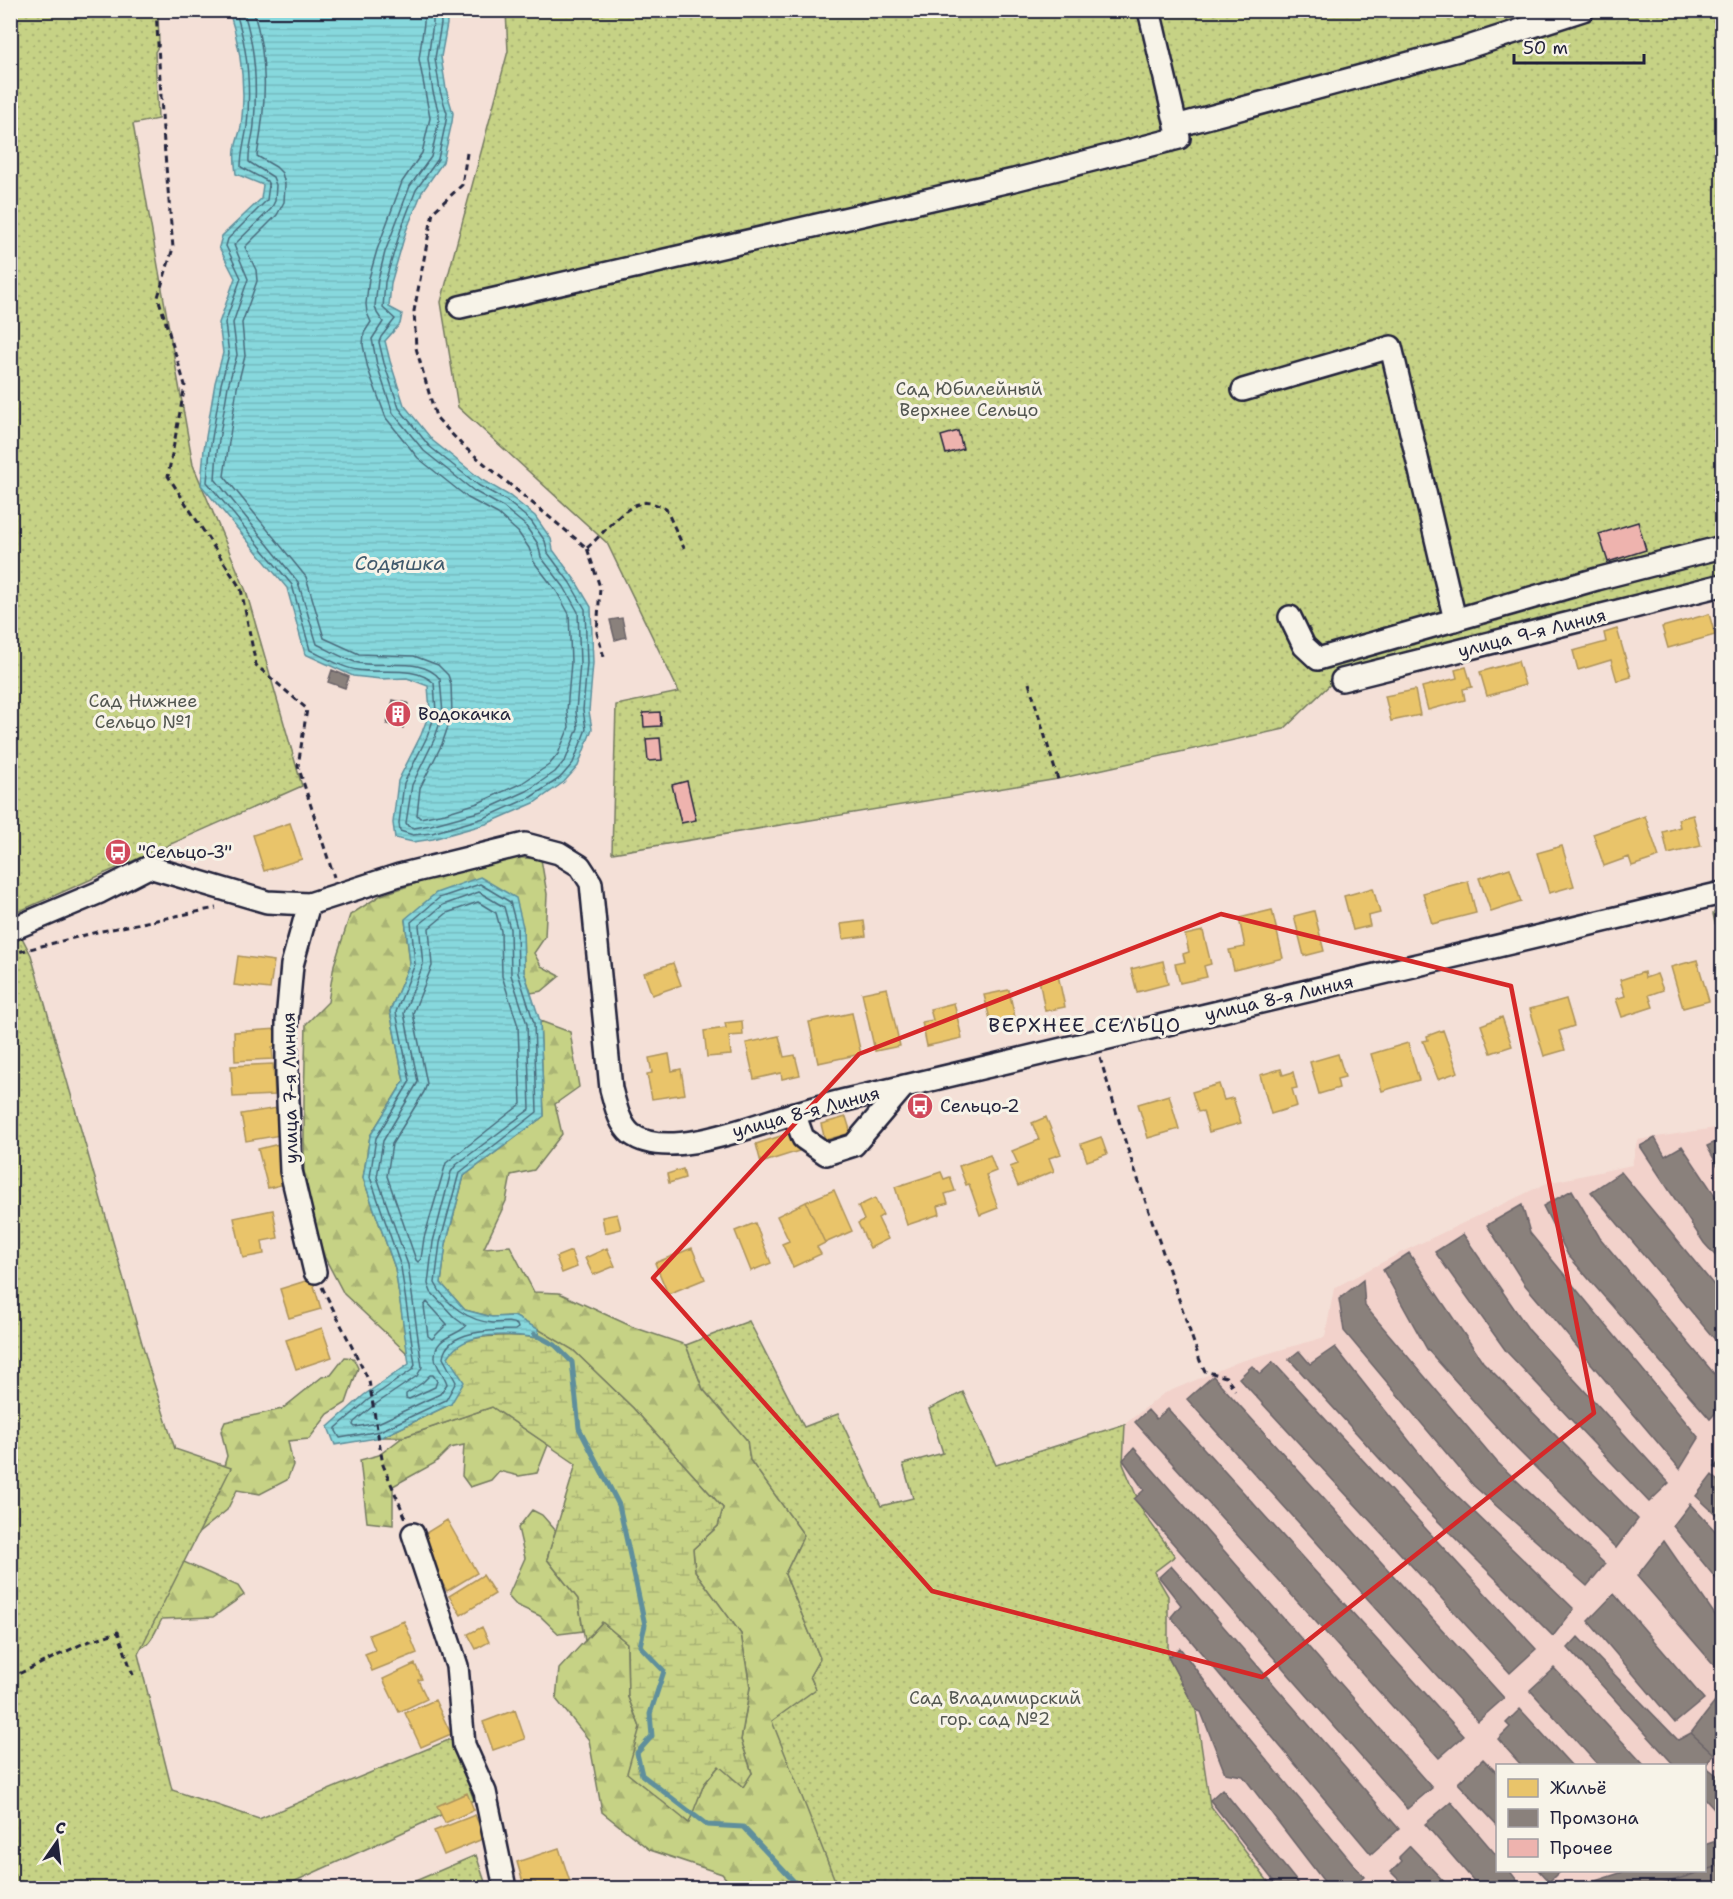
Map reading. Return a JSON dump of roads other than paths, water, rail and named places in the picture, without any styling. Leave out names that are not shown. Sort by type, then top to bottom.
[{"type":"street","points":[[460,307],[1014,180],[1179,138],[1149,10]]},
{"type":"street","points":[[1176,126],[1462,49],[1583,10]]},
{"type":"street","points":[[1243,390],[1391,347],[1455,620]]},
{"type":"street","points":[[1290,617],[1304,646],[1318,659],[1597,579],[1722,547]]},
{"type":"street","name":"улица 9-я Линия","points":[[1341,680],[1722,585]]},
{"type":"street","name":"улица 8-я Линия","points":[[309,904],[399,875],[525,844],[559,853],[580,866],[591,883],[611,1089],[618,1115],[630,1133],[644,1141],[660,1144],[690,1142],[725,1135],[794,1113],[904,1086],[1722,893]]},
{"type":"street","points":[[10,930],[100,892],[149,867],[267,902],[309,904]]},
{"type":"street","name":"улица 7-я Линия","points":[[309,904],[292,965],[287,1021],[287,1089],[291,1171],[315,1272]]},
{"type":"street","points":[[794,1113],[802,1138],[826,1154],[854,1145],[904,1086]]},
{"type":"street","points":[[412,1534],[457,1666],[464,1745],[485,1792],[505,1888]]},
{"type":"water","name":"Содышка","points":[[229,11],[446,11],[447,24],[441,57],[446,89],[453,113],[452,122],[443,162],[422,192],[406,231],[391,283],[389,307],[402,314],[400,324],[385,341],[404,405],[433,441],[482,480],[510,496],[535,516],[551,539],[553,550],[591,607],[593,663],[589,711],[592,729],[578,766],[564,782],[534,803],[486,824],[433,839],[413,842],[395,838],[393,823],[398,781],[430,711],[428,686],[407,678],[381,679],[353,676],[305,654],[287,588],[201,485],[204,449],[215,383],[223,353],[219,323],[235,278],[219,247],[222,236],[261,199],[263,185],[236,174],[235,153],[241,127],[243,83],[237,39]]},
{"type":"water","points":[[480,877],[516,898],[523,927],[524,972],[540,1021],[544,1116],[464,1176],[446,1244],[441,1283],[465,1310],[492,1317],[514,1316],[538,1329],[539,1338],[503,1335],[477,1338],[466,1342],[448,1357],[464,1382],[451,1404],[382,1437],[335,1445],[328,1427],[364,1395],[409,1364],[395,1268],[363,1178],[370,1136],[404,1081],[390,1011],[410,963],[405,919],[436,893]]},
{"type":"waterway","points":[[534,1334],[555,1345],[572,1362],[579,1428],[619,1505],[645,1625],[640,1646],[664,1671],[650,1714],[652,1736],[637,1753],[642,1775],[707,1825],[743,1827],[800,1888]]},
{"type":"place","name":"Водокачка","points":[[398,714]]},
{"type":"place","name":"\"Сельцо-3\"","points":[[118,852]]},
{"type":"place","name":"Сельцо-2","points":[[920,1106]]},
{"type":"district","name":"ВЕРХНЕЕ СЕЛЬЦО","points":[[1085,1025]]},
{"type":"park label","name":"Сад Юбилейный Верхнее Сельцо","points":[[969,399]]},
{"type":"park label","name":"Сад Нижнее Сельцо №1","points":[[143,711]]},
{"type":"park label","name":"Сад Владимирский гор. сад №2","points":[[995,1708]]}]
